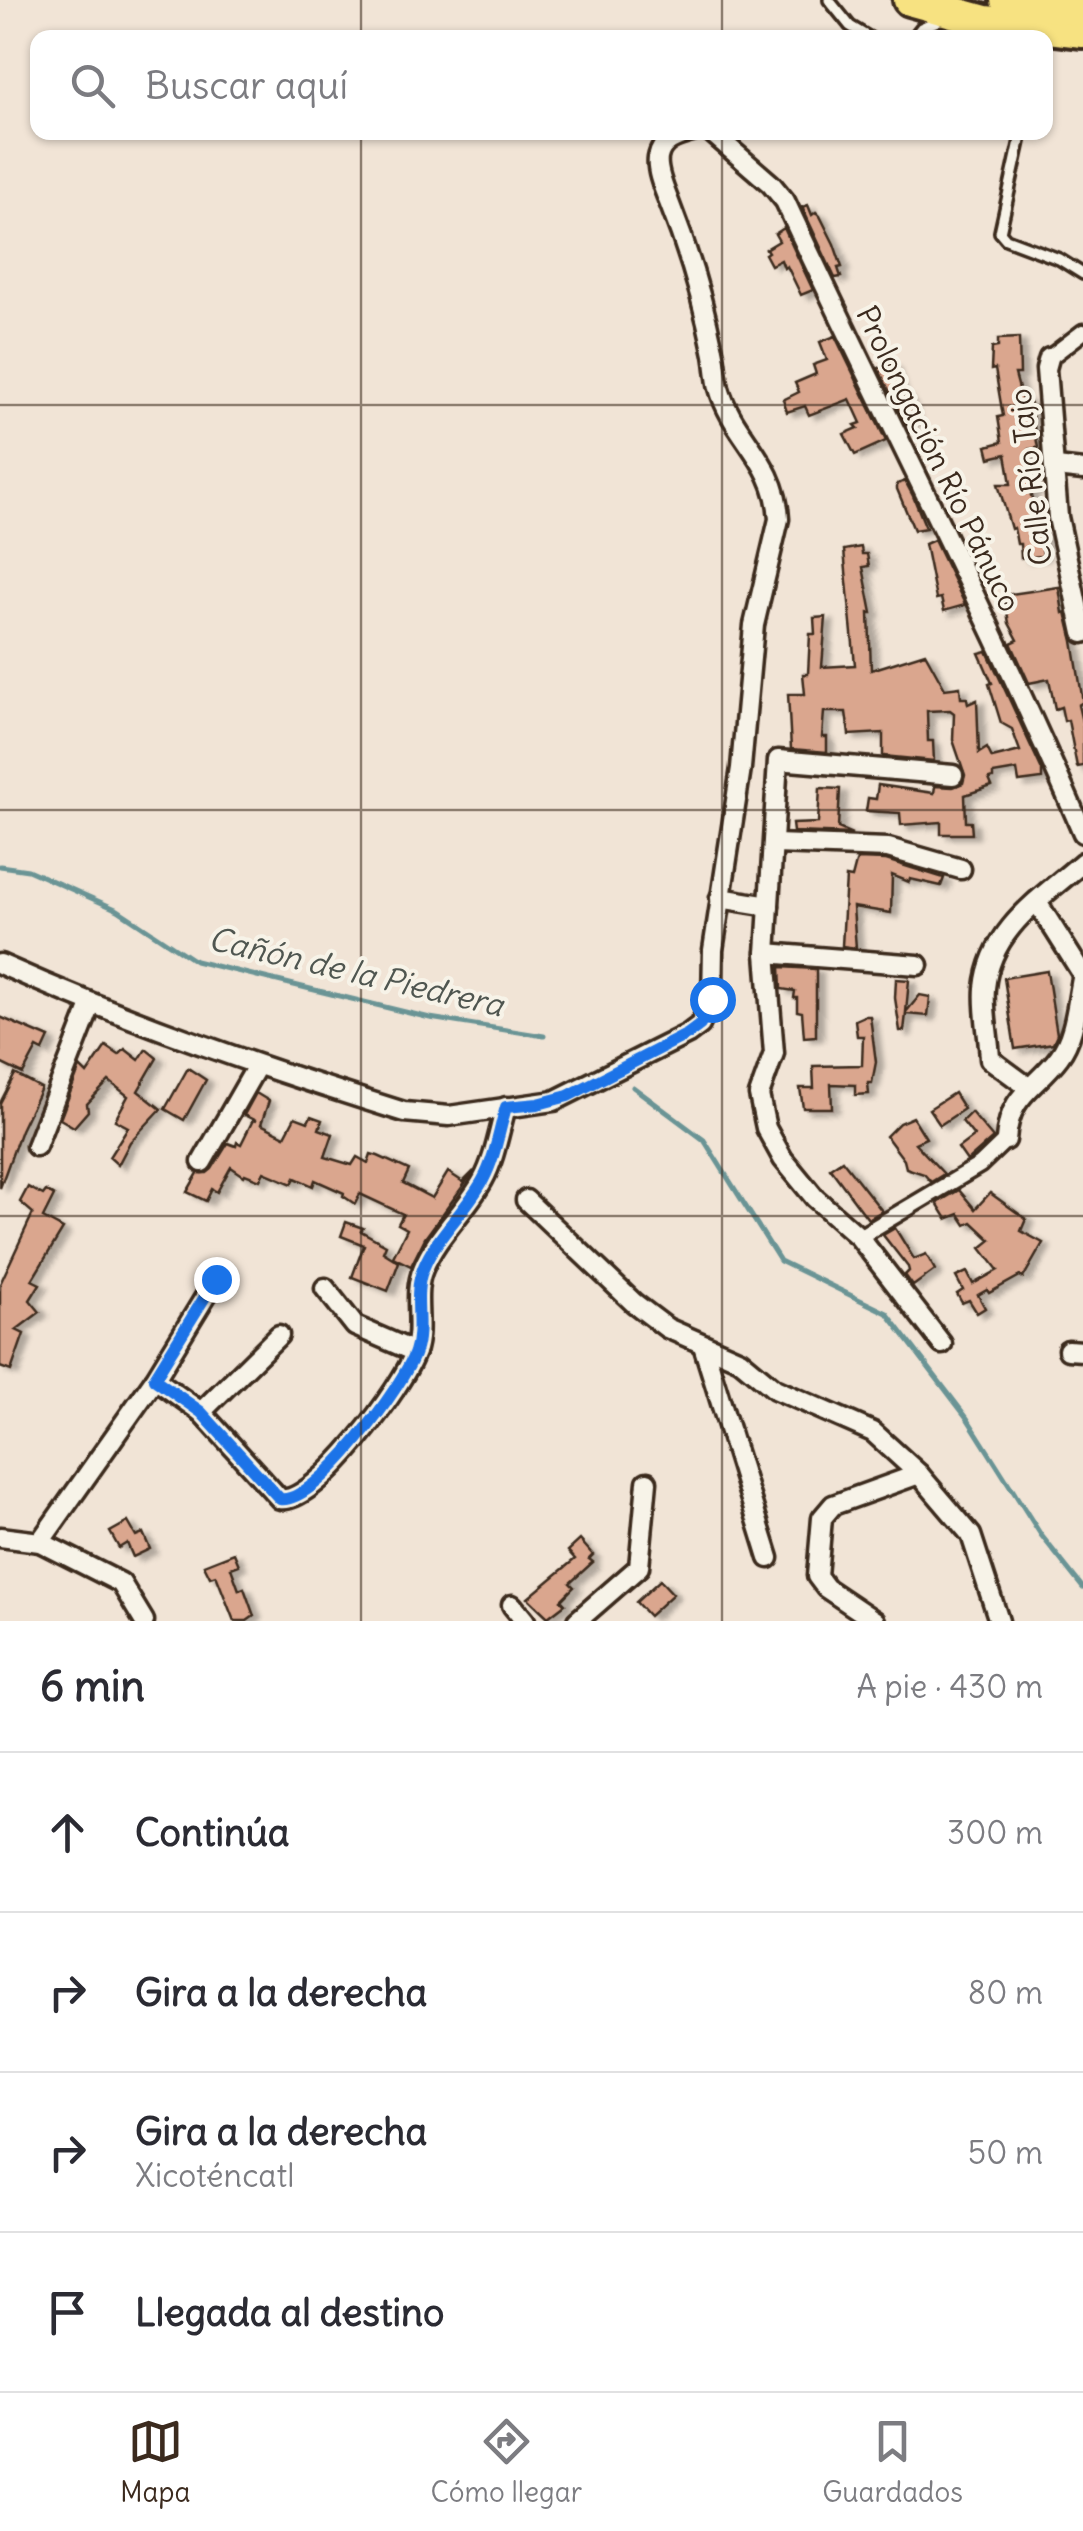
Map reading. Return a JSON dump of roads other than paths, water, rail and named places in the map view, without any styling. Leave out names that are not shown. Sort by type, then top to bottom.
[{"type":"highway","points":[[909,0],[1034,28],[1083,32]]},
{"type":"highway","points":[[1006,0],[1083,10]]},
{"type":"street","points":[[0,964],[92,1005],[257,1066],[404,1112],[429,1116],[538,1104],[568,1096],[700,1025],[712,999],[714,950],[741,768],[754,625],[760,589],[778,536],[778,504],[769,472],[719,390],[714,351],[685,242],[662,184],[657,160],[670,140]]},
{"type":"street","name":"Prolongación Río Pánuco","points":[[720,140],[785,201],[873,391],[1026,702],[1083,833]]},
{"type":"street","name":"Calle Río Tajo","points":[[1083,332],[1048,358],[1046,368],[1058,518],[1083,633]]},
{"type":"street","points":[[1056,468],[1083,470]]},
{"type":"street","points":[[942,1344],[859,1237],[782,1160],[766,1128],[759,1095],[774,1053],[766,953],[778,760],[953,775]]},
{"type":"street","points":[[741,768],[777,773]]},
{"type":"street","points":[[775,844],[888,848],[962,869]]},
{"type":"street","points":[[1028,1087],[990,1059],[985,991],[990,962],[1006,929],[1083,862]]},
{"type":"street","points":[[720,898],[769,906]]},
{"type":"street","points":[[859,1237],[980,1165],[1006,1140],[1007,1121],[1016,1101],[1060,1056],[1069,1036],[1083,975],[1038,902]]},
{"type":"street","points":[[766,953],[918,965]]},
{"type":"street","points":[[36,1146],[92,1005]]},
{"type":"street","points":[[202,1162],[257,1066]]},
{"type":"street","points":[[154,1379],[201,1412],[280,1499],[291,1500],[320,1480],[351,1449],[415,1352],[422,1272],[482,1182],[506,1107]]},
{"type":"street","points":[[526,1200],[634,1303],[667,1328],[740,1360],[775,1390],[873,1432],[920,1474],[970,1535],[999,1621]]},
{"type":"street","points":[[40,1542],[154,1379],[216,1279]]},
{"type":"street","points":[[325,1288],[356,1326],[415,1352]]},
{"type":"street","points":[[201,1412],[279,1335]]},
{"type":"street","points":[[703,1345],[769,1558]]},
{"type":"street","points":[[876,1621],[826,1588],[817,1576],[822,1518],[833,1505],[920,1474]]},
{"type":"street","points":[[576,1621],[638,1567],[647,1482]]},
{"type":"street","points":[[0,1537],[40,1542],[122,1583],[144,1621]]},
{"type":"street","points":[[512,1606],[526,1621]]},
{"type":"lane","points":[[829,0],[857,30]]},
{"type":"lane","points":[[921,30],[960,14]]},
{"type":"lane","points":[[1020,140],[1000,232],[1006,239],[1059,259],[1083,274]]},
{"type":"waterway","name":"Cañón de la Piedrera","points":[[0,866],[28,870],[118,910],[195,961],[430,1018],[544,1036]]},
{"type":"waterway","name":"Cañón de la Piedrera","points":[[633,1087],[704,1140],[780,1261],[887,1313],[967,1418],[1041,1535],[1083,1588]]}]
